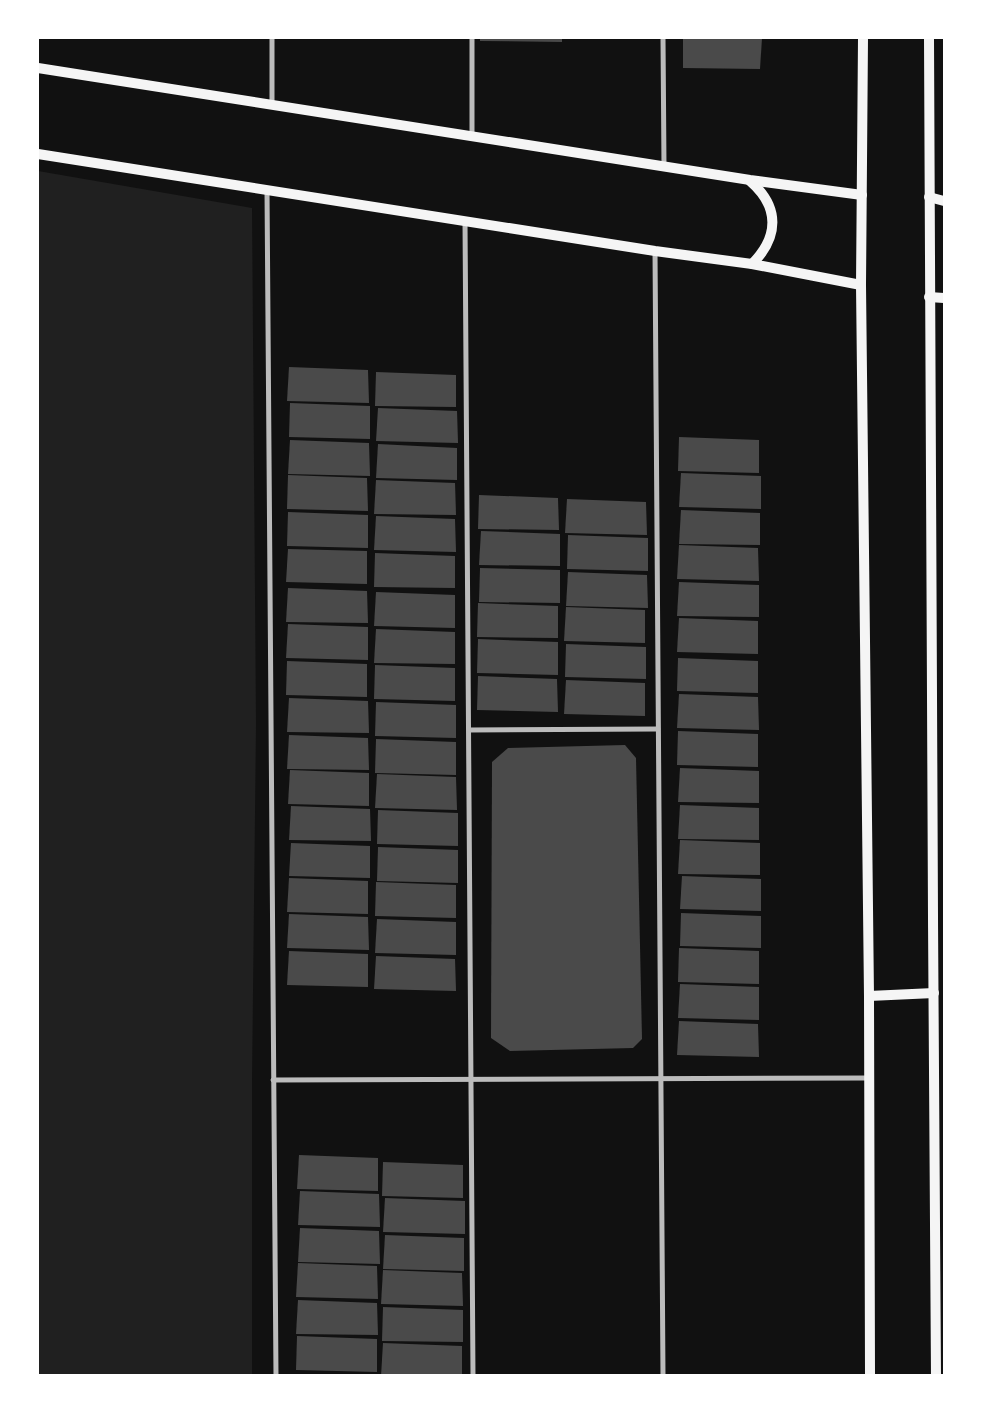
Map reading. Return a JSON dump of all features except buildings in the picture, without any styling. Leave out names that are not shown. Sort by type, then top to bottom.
[{"type":"main road","points":[[863,38],[861,285],[869,996],[870,1376]]},
{"type":"main road","points":[[929,38],[936,1376]]},
{"type":"main road","points":[[38,68],[750,180],[862,195]]},
{"type":"main road","points":[[38,154],[752,264],[861,285]]},
{"type":"main road","points":[[750,180],[768,201],[772,215],[769,242],[762,254],[752,264]]},
{"type":"main road","points":[[929,197],[944,200]]},
{"type":"main road","points":[[929,297],[944,298]]},
{"type":"main road","points":[[869,996],[934,993]]},
{"type":"street","points":[[272,38],[272,105]]},
{"type":"street","points":[[472,38],[472,136]]},
{"type":"street","points":[[663,38],[664,166]]},
{"type":"street","points":[[267,190],[276,1376]]},
{"type":"street","points":[[465,220],[473,1376]]},
{"type":"street","points":[[655,250],[663,1376]]},
{"type":"street","points":[[469,730],[658,729]]},
{"type":"street","points":[[274,1080],[869,1078]]},
{"type":"shaded area","points":[[38,171],[252,208],[256,724],[252,1081],[252,1375],[38,1375]]}]
